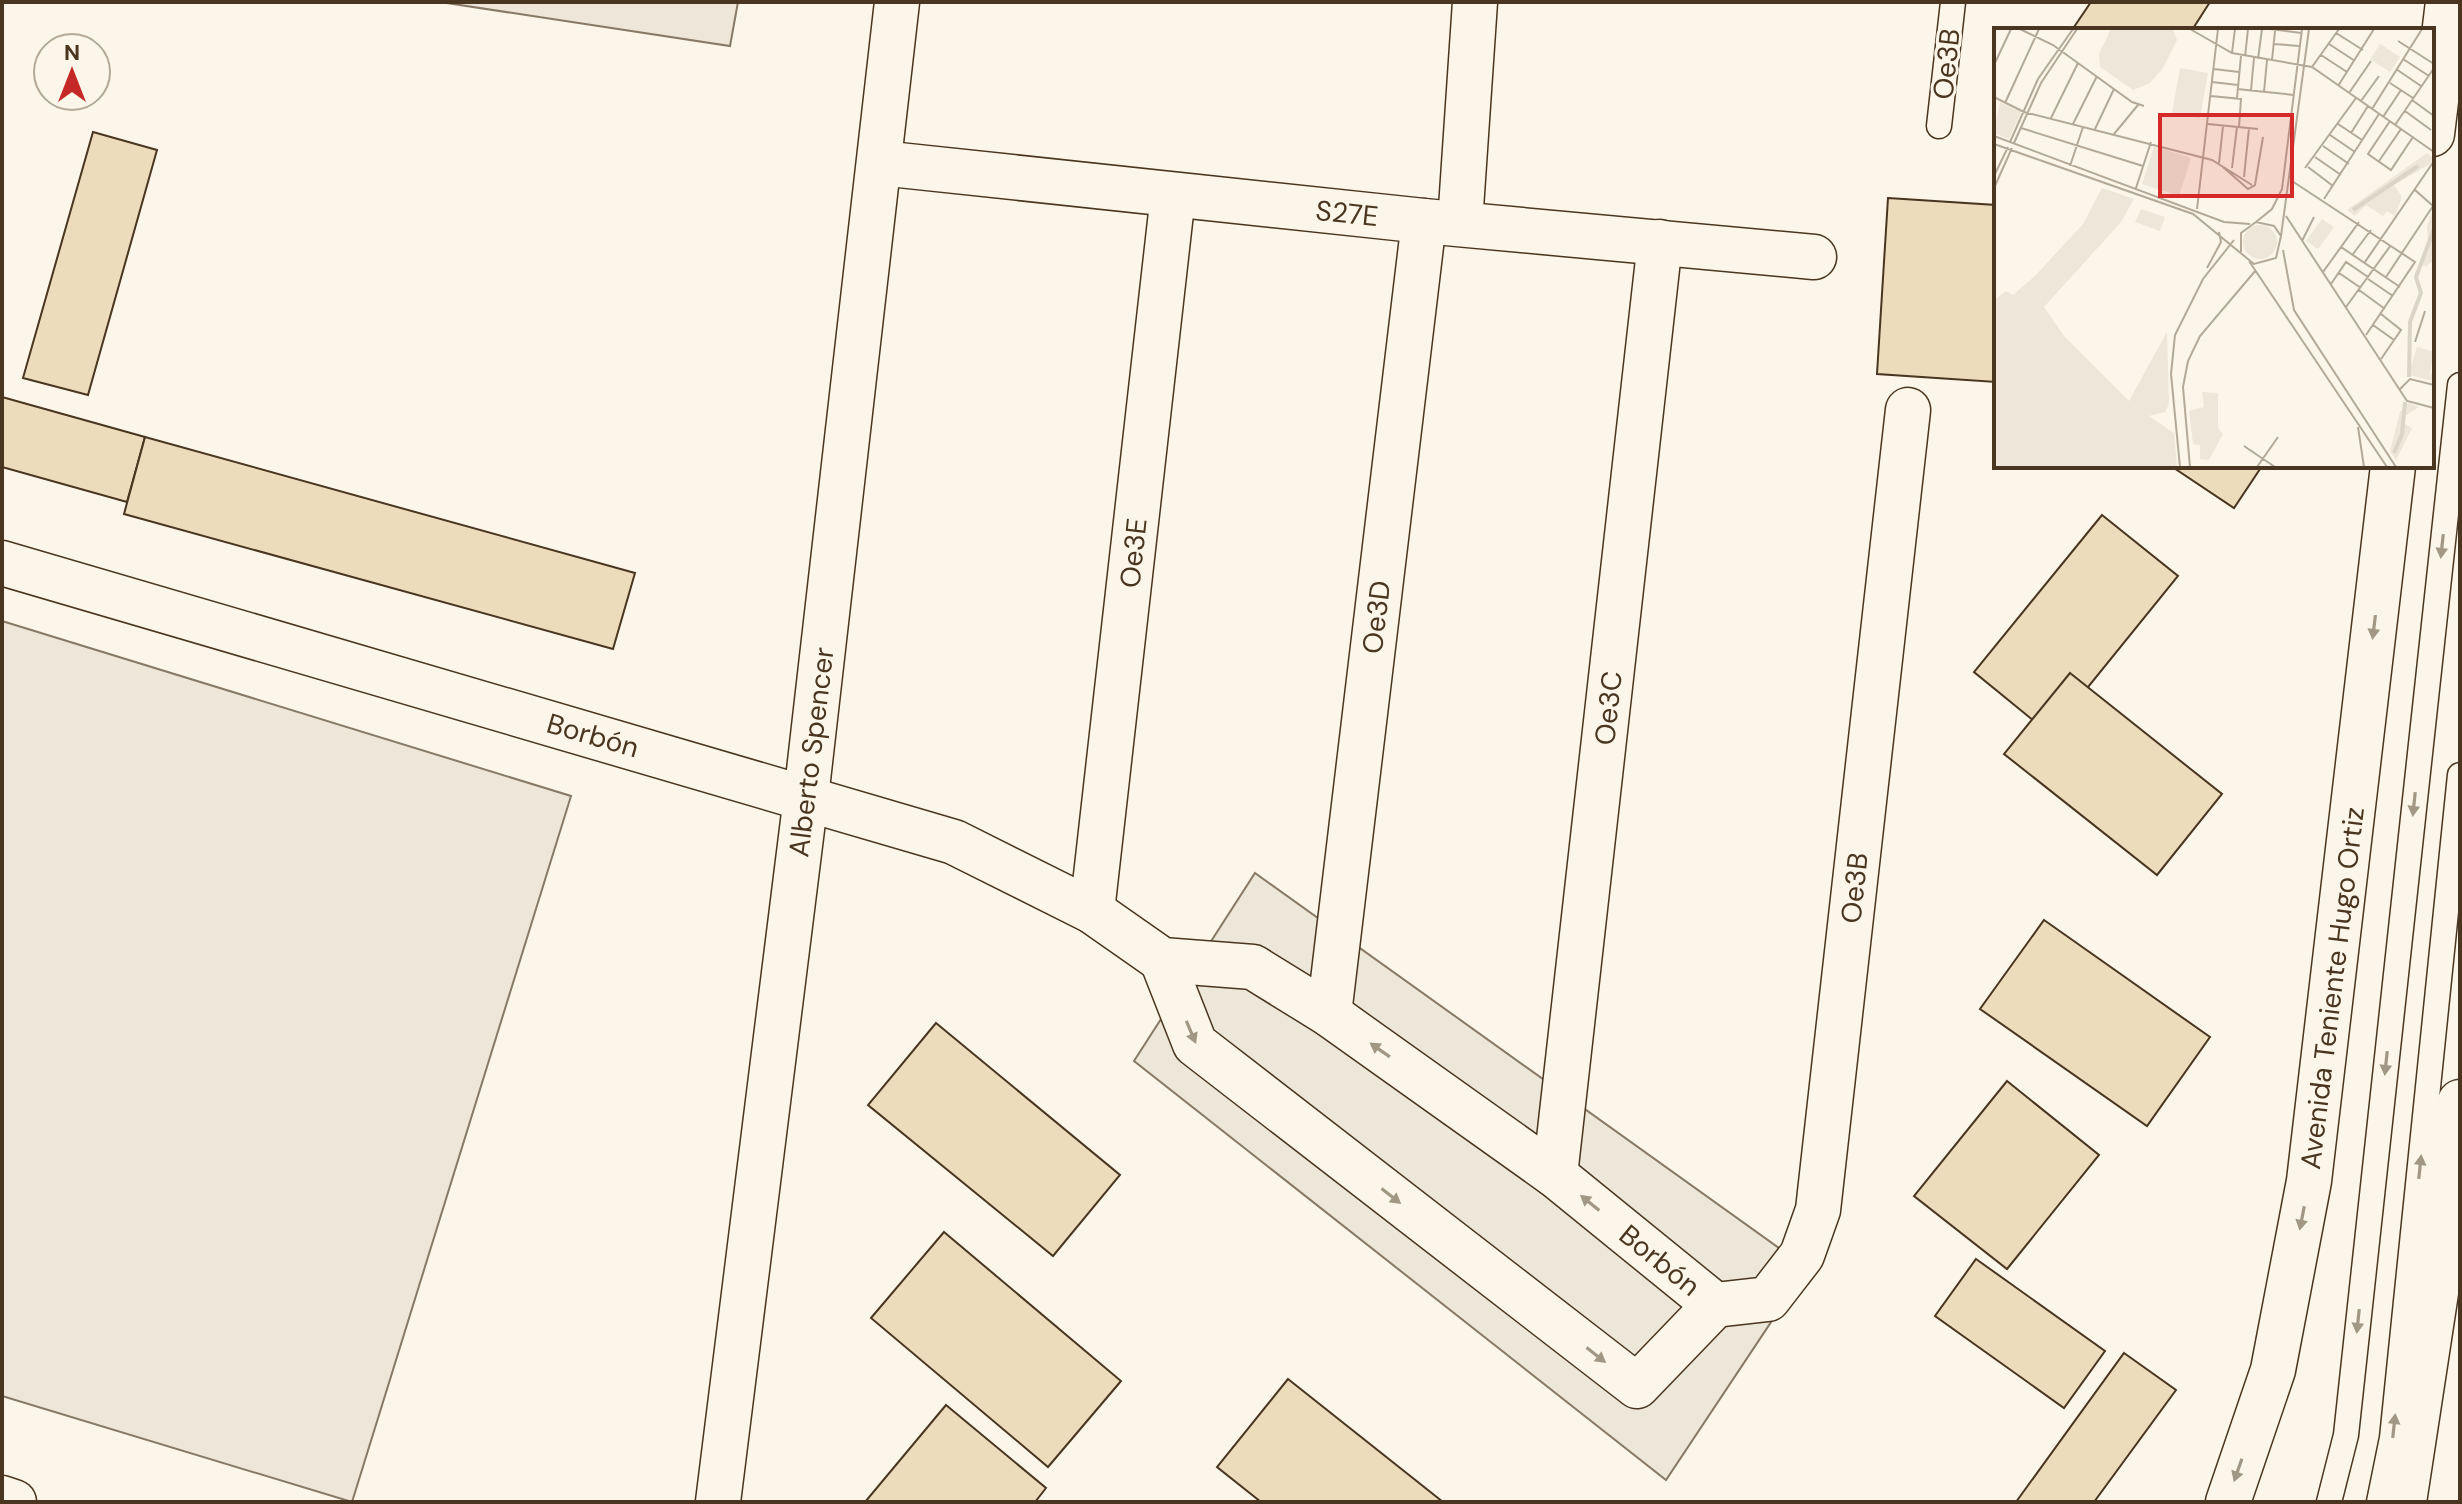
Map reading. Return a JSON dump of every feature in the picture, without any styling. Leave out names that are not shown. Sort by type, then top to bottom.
[{"type":"street","name":"Alberto Spencer","points":[[718,1502],[806,797],[897,2]]},
{"type":"street","name":"Oe3D","points":[[1329,1014],[1475,2]]},
{"type":"street","points":[[2434,118],[2448,2]]},
{"type":"street","name":"S27E","points":[[880,163],[1173,195],[1814,257]]},
{"type":"street","name":"Oe3E","points":[[1092,911],[1173,195]]},
{"type":"street","name":"Oe3C","points":[[1555,1175],[1660,242]]},
{"type":"street","name":"Oe3B","points":[[1715,1305],[1768,1299],[1802,1255],[1818,1210],[1908,410]]},
{"type":"street","name":"Avenida Teniente Hugo Ortiz","points":[[2228,1502],[2273,1370],[2309,1181],[2393,468]]},
{"type":"street","name":"Borbón","points":[[2,563],[954,842],[1092,911],[1162,960],[1253,967],[1329,1014],[1555,1175],[1715,1305],[1637,1386],[1195,1044],[1162,960]]},
{"type":"street","points":[[2404,1502],[2453,1228],[2460,1102]]},
{"type":"street","points":[[2,1498],[14,1502]]},
{"type":"lane","name":"Oe3B","points":[[1939,126],[1953,2]]},
{"type":"lane","points":[[2329,1502],[2346,1435],[2460,385]]},
{"type":"lane","points":[[2379,1502],[2392,1438],[2460,775]]},
{"type":"shaded area","points":[[440,2],[738,2],[730,46]]},
{"type":"shaded area","points":[[2,621],[571,796],[352,1502],[2,1396]]},
{"type":"shaded area","points":[[1255,873],[1807,1268],[1666,1480],[1134,1061]]},
{"type":"building","points":[[2091,2],[2210,2],[2193,28],[2073,28]]},
{"type":"building","points":[[93,132],[157,150],[88,395],[23,378]]},
{"type":"building","points":[[1888,198],[1994,205],[1994,382],[1877,374]]},
{"type":"building","points":[[2,397],[145,437],[127,502],[2,467]]},
{"type":"building","points":[[145,437],[635,573],[613,649],[124,514]]},
{"type":"building","points":[[2174,468],[2261,468],[2234,508]]},
{"type":"building","points":[[2102,515],[2178,576],[2050,734],[1974,672]]},
{"type":"building","points":[[2070,673],[2222,794],[2157,875],[2004,754]]},
{"type":"building","points":[[2044,920],[2210,1037],[2147,1126],[1980,1009]]},
{"type":"building","points":[[936,1023],[1120,1175],[1053,1256],[868,1105]]},
{"type":"building","points":[[2007,1081],[2099,1155],[2007,1269],[1914,1196]]},
{"type":"building","points":[[944,1232],[1121,1381],[1048,1467],[871,1318]]},
{"type":"building","points":[[1976,1259],[2105,1351],[2064,1408],[1935,1316]]},
{"type":"building","points":[[2124,1353],[2176,1390],[2094,1502],[2016,1502]]},
{"type":"building","points":[[1288,1379],[1443,1502],[1261,1502],[1217,1467]]},
{"type":"building","points":[[946,1405],[1046,1488],[1035,1502],[865,1502]]}]
